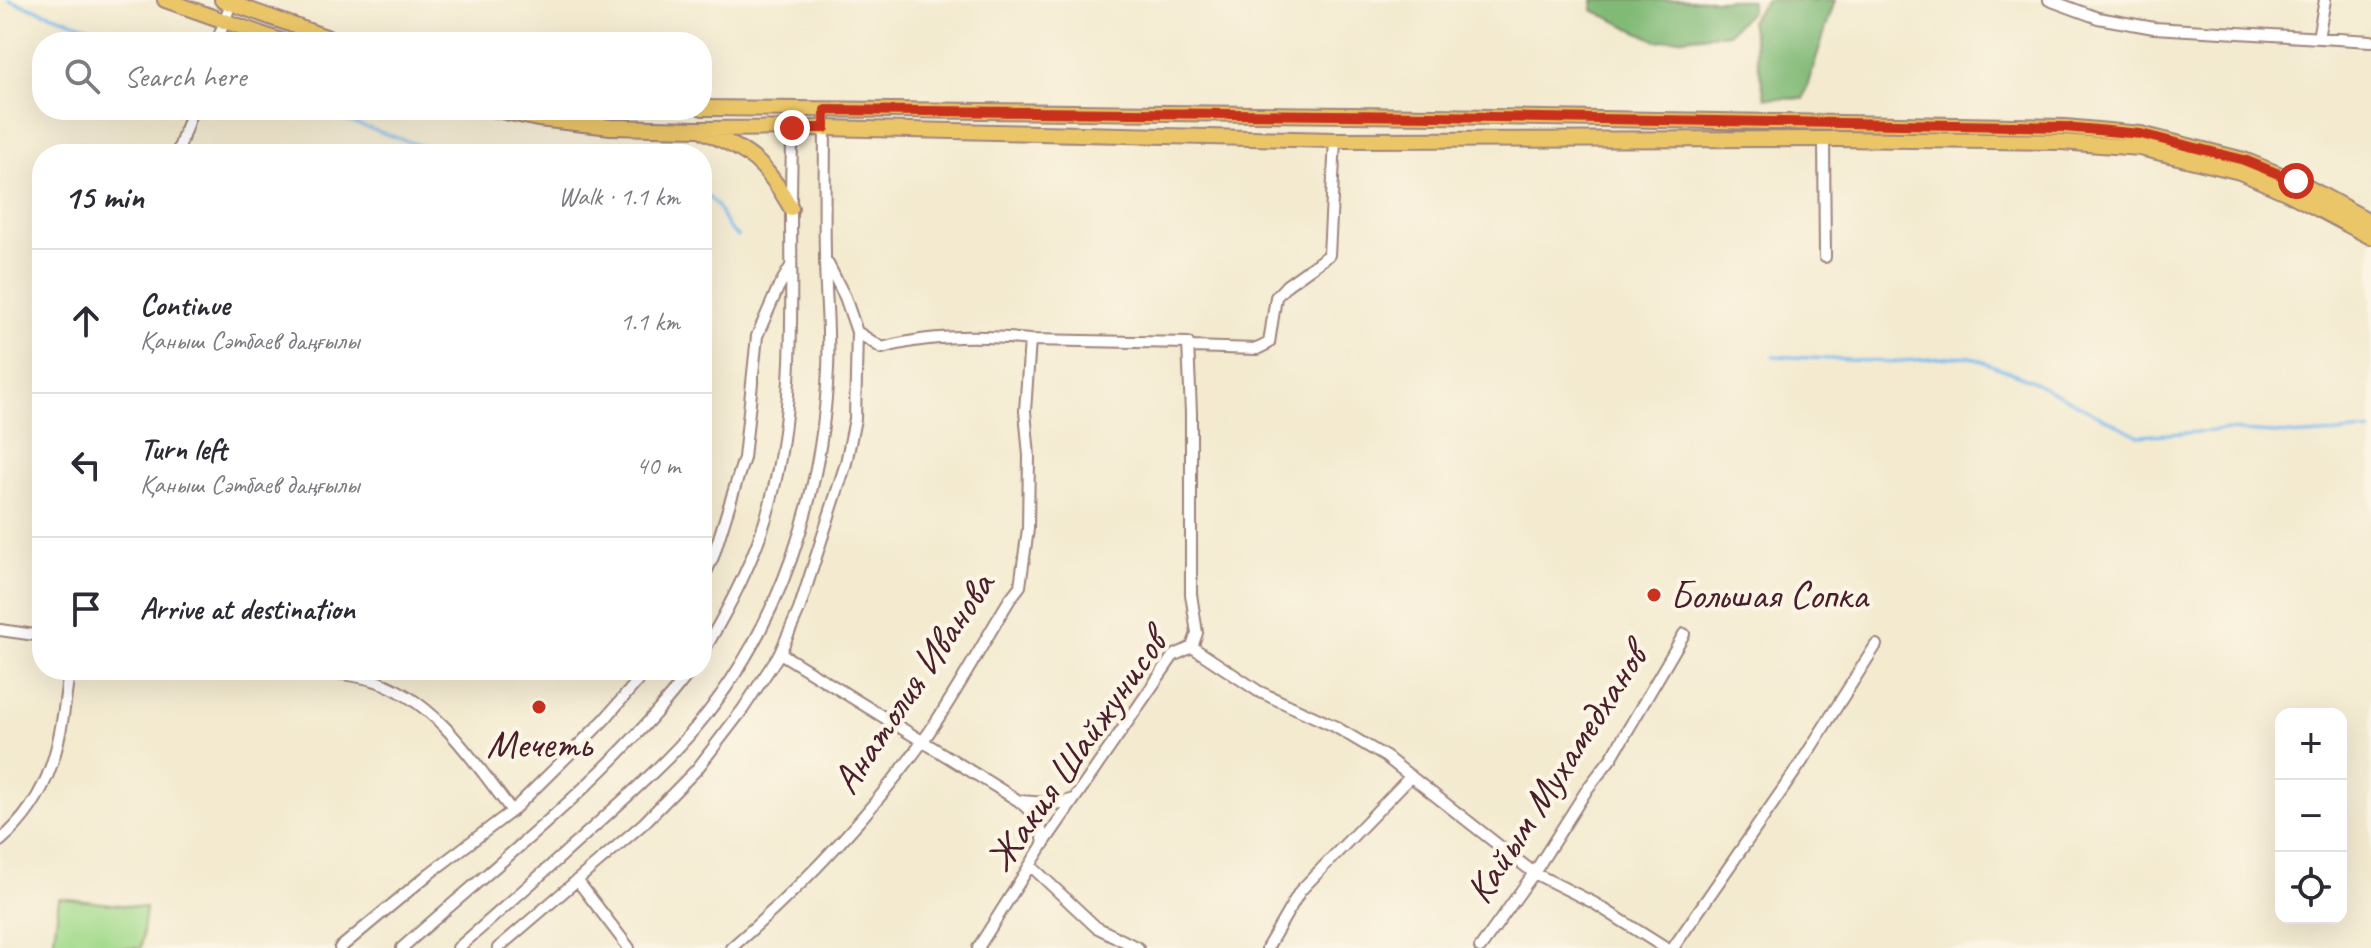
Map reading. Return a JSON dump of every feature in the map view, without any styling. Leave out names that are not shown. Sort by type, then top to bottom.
[{"type":"main road","points":[[165,0],[254,32]]},
{"type":"main road","points":[[227,2],[312,32]]},
{"type":"main road","points":[[712,108],[1451,116],[2065,127],[2141,134],[2244,160],[2296,181],[2371,222]]},
{"type":"main road","points":[[547,120],[611,127],[825,128],[1335,140],[2061,142],[2140,148],[2240,172],[2290,194],[2371,237]]},
{"type":"main road","points":[[697,129],[735,145],[759,160],[774,178],[791,208]]},
{"type":"street","points":[[2049,0],[2098,18],[2154,28],[2371,41]]},
{"type":"street","points":[[2318,38],[2325,0]]},
{"type":"street","points":[[220,32],[227,2]]},
{"type":"street","points":[[712,637],[748,568],[779,466],[788,400],[793,109]]},
{"type":"street","points":[[458,948],[659,768],[698,726],[753,645],[791,562],[806,516],[817,464],[828,370],[825,110]]},
{"type":"street","points":[[180,144],[189,120]]},
{"type":"street","points":[[1824,139],[1825,257]]},
{"type":"street","points":[[857,332],[882,348],[901,343],[972,337],[1257,349],[1269,343],[1276,297],[1287,285],[1329,255],[1335,140]]},
{"type":"street","points":[[498,948],[644,823],[697,769],[743,709],[780,653],[799,610],[846,463],[855,419],[857,332],[845,297],[825,258]]},
{"type":"street","points":[[712,559],[744,458],[757,336],[792,264]]},
{"type":"street","name":"Анатолия Иванова","points":[[731,948],[789,898],[852,832],[922,742],[1020,586],[1028,529],[1029,456],[1025,411],[1030,340]]},
{"type":"street","name":"Жакия Шайжунисов","points":[[978,948],[1044,843],[1173,656],[1192,647],[1197,633],[1191,594],[1189,345]]},
{"type":"street","points":[[0,630],[32,635]]},
{"type":"street","name":"Кайым Мухамедханов","points":[[1480,948],[1626,734],[1684,634]]},
{"type":"street","points":[[1673,948],[1801,763],[1876,645]]},
{"type":"street","points":[[1192,647],[1258,691],[1334,726],[1411,776],[1534,873],[1594,903],[1665,948]]},
{"type":"street","points":[[780,653],[1019,801],[1034,813],[1041,825],[1044,843]]},
{"type":"street","points":[[0,841],[34,804],[49,775],[60,738],[68,680]]},
{"type":"street","points":[[374,680],[422,705],[441,723],[512,811]]},
{"type":"street","points":[[340,948],[430,873],[512,811],[604,720],[638,680]]},
{"type":"street","points":[[402,948],[626,748],[683,680]]},
{"type":"street","points":[[1267,948],[1300,891],[1411,776]]},
{"type":"street","points":[[1019,801],[1056,804],[1074,799]]},
{"type":"street","points":[[1031,866],[1096,927],[1138,948]]},
{"type":"street","points":[[577,880],[629,948]]},
{"type":"green space","points":[[1593,0],[1751,0],[1751,11],[1728,33],[1657,41],[1592,10]]},
{"type":"green space","points":[[1767,0],[1835,0],[1803,99],[1765,98],[1750,21]]},
{"type":"green space","points":[[59,898],[146,908],[141,948],[53,948]]},
{"type":"waterway","points":[[8,0],[104,32]]},
{"type":"waterway","points":[[344,120],[416,144]]},
{"type":"waterway","points":[[712,200],[728,227],[738,236]]},
{"type":"waterway","points":[[1773,356],[1888,362],[1968,356],[2028,379],[2139,436],[2227,430],[2304,435],[2371,431]]},
{"type":"place","name":"Большая Сопка","points":[[1654,595]]},
{"type":"place","name":"Мечеть","points":[[539,707]]},
{"type":"route","points":[[792,128],[825,128],[825,110],[2065,127],[2141,134],[2244,160],[2296,181]]}]
